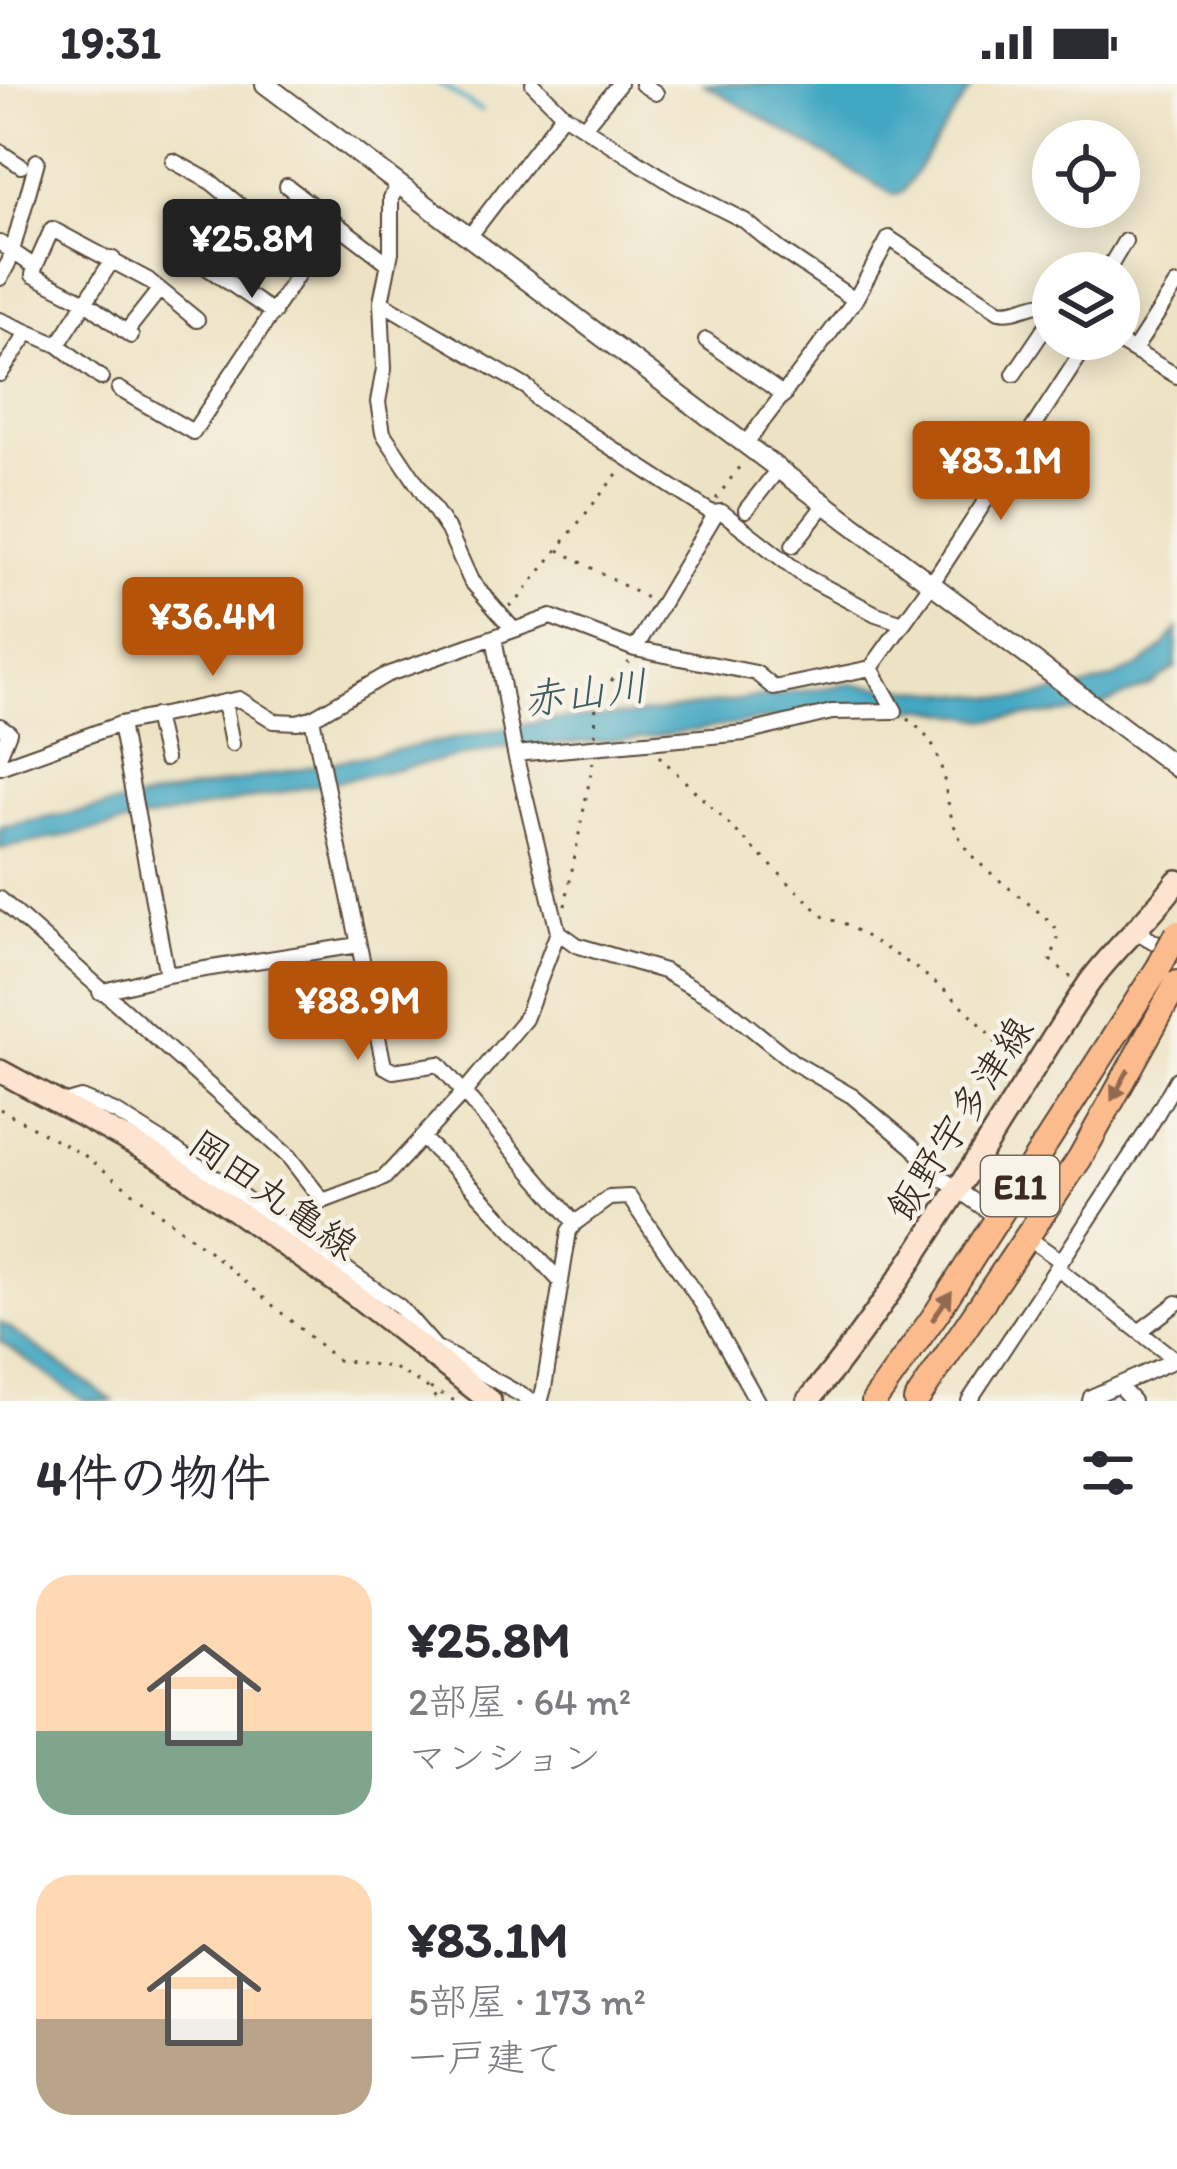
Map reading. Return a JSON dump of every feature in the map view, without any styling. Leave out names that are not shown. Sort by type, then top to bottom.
[{"type":"highway","name":"E11","points":[[916,1401],[1080,1158],[1171,968],[1177,933]]},
{"type":"highway","name":"E11","points":[[874,1401],[1171,968]]},
{"type":"main road","name":"飯野宇多津線","points":[[817,1398],[957,1192],[1088,986],[1177,881]]},
{"type":"main road","name":"岡田丸亀線","points":[[0,1070],[162,1159],[432,1350],[490,1401]]},
{"type":"street","points":[[265,84],[1177,768]]},
{"type":"street","points":[[533,84],[563,114],[676,186],[745,220],[855,300]]},
{"type":"street","points":[[584,127],[619,84]]},
{"type":"street","points":[[469,237],[563,114]]},
{"type":"street","points":[[0,278],[6,247],[37,161]]},
{"type":"street","points":[[118,389],[193,431],[302,268],[299,254],[211,182],[173,161]]},
{"type":"street","points":[[399,184],[391,198],[381,302],[384,369],[378,402],[383,433],[448,530],[471,581],[513,629]]},
{"type":"street","points":[[286,186],[388,263]]},
{"type":"street","points":[[299,254],[327,216]]},
{"type":"street","points":[[159,290],[128,334],[86,302],[33,275],[52,230],[113,260],[159,290],[196,320]]},
{"type":"street","points":[[750,446],[855,300],[889,238],[999,311],[1010,314],[1032,305]]},
{"type":"street","points":[[1118,252],[1125,241]]},
{"type":"street","points":[[172,244],[274,313]]},
{"type":"street","points":[[6,247],[35,267]]},
{"type":"street","points":[[58,345],[113,260]]},
{"type":"street","points":[[1140,341],[1176,285]]},
{"type":"street","points":[[381,302],[476,355],[629,459],[739,524],[804,576],[903,623]]},
{"type":"street","points":[[3,328],[58,345],[101,378]]},
{"type":"street","points":[[0,374],[28,334]]},
{"type":"street","points":[[706,341],[784,395]]},
{"type":"street","points":[[1014,374],[1032,347]]},
{"type":"street","points":[[1140,354],[1177,376]]},
{"type":"street","points":[[874,672],[1075,360]]},
{"type":"street","points":[[746,510],[779,468]]},
{"type":"street","points":[[793,545],[826,503]]},
{"type":"street","points":[[635,649],[712,512]]},
{"type":"street","points":[[0,767],[120,724],[239,699],[274,721],[312,718],[386,675],[551,616],[635,649],[756,674],[774,688],[874,672]]},
{"type":"street","points":[[494,637],[515,754],[558,932],[576,945],[664,971],[720,1004],[794,1062],[852,1096],[957,1192],[988,1211]]},
{"type":"street","points":[[515,754],[745,733],[832,712],[895,711],[874,672]]},
{"type":"street","points":[[224,702],[232,744]]},
{"type":"street","points":[[155,716],[165,759]]},
{"type":"street","points":[[312,718],[384,1066],[393,1071],[439,1064],[575,1223]]},
{"type":"street","points":[[120,724],[167,975]]},
{"type":"street","points":[[0,726],[9,732],[0,754]]},
{"type":"street","points":[[0,899],[289,1157],[323,1202],[384,1178],[465,1091],[525,1019],[558,932]]},
{"type":"street","points":[[1137,932],[1171,968]]},
{"type":"street","points":[[100,992],[167,975],[358,945]]},
{"type":"street","points":[[977,1397],[1177,1079]]},
{"type":"street","points":[[422,1138],[560,1282]]},
{"type":"street","points":[[432,1350],[533,1401],[542,1400],[568,1231],[618,1195],[636,1204],[703,1305],[757,1401]]},
{"type":"street","points":[[1034,1242],[1177,1360],[1090,1401]]},
{"type":"street","points":[[1140,1331],[1177,1303]]},
{"type":"street","points":[[1118,1385],[1133,1401]]},
{"type":"path","points":[[712,512],[750,446]]},
{"type":"path","points":[[499,612],[517,601],[629,459]]},
{"type":"path","points":[[557,549],[660,605]]},
{"type":"path","points":[[558,932],[581,839],[595,746],[596,697],[626,668],[635,649]]},
{"type":"path","points":[[895,711],[928,733],[939,754],[955,830],[969,854],[992,878],[1054,923],[1058,936],[1050,960],[1088,986]]},
{"type":"path","points":[[645,742],[826,919],[842,922],[926,971],[986,1026],[1025,1084]]},
{"type":"path","points":[[0,1109],[87,1157],[210,1252],[337,1360],[392,1367],[455,1401]]},
{"type":"path","points":[[426,1386],[438,1401]]},
{"type":"water","points":[[704,84],[974,84],[903,192],[894,195]]},
{"type":"water","points":[[1177,629],[1175,668],[1151,685],[1088,711],[987,720],[926,709],[849,708],[634,739],[502,748],[0,849],[0,827],[549,720],[633,715],[850,684],[1019,699],[1082,688],[1141,665]]},
{"type":"water","points":[[0,1322],[113,1401],[84,1401],[0,1341]]},
{"type":"waterway","points":[[440,84],[481,111]]},
{"type":"water label","name":"赤山川","points":[[585,692]]}]
